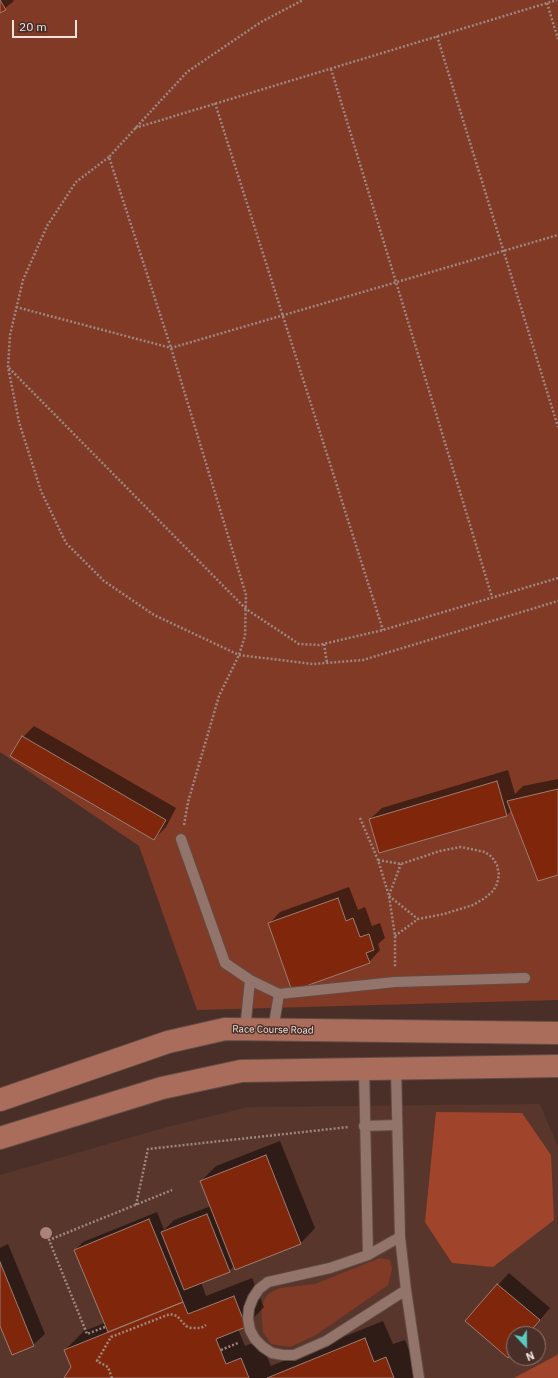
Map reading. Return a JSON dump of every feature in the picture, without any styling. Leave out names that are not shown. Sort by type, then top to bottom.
[{"type":"main road","name":"Race Course Road","points":[[0,1100],[168,1042],[225,1029],[558,1033]]},
{"type":"main road","points":[[0,1138],[162,1088],[241,1071],[558,1066]]},
{"type":"lane","points":[[181,839],[226,963],[250,980],[278,994],[395,982],[525,978]]},
{"type":"lane","points":[[245,1030],[250,980]]},
{"type":"lane","points":[[273,1030],[278,994]]},
{"type":"lane","points":[[364,1068],[364,1126],[368,1255]]},
{"type":"lane","points":[[396,1069],[400,1237],[419,1378]]},
{"type":"lane","points":[[364,1126],[397,1125]]},
{"type":"lane","points":[[400,1237],[368,1255],[330,1268],[268,1282],[259,1289],[253,1298],[249,1308],[249,1324],[255,1339],[263,1347],[272,1353],[283,1356],[294,1355],[326,1341],[406,1290]]},
{"type":"path","points":[[303,0],[261,22],[187,72],[109,157],[76,182],[47,226],[23,280],[10,335],[8,368],[19,422],[41,491],[66,543],[104,581],[154,615],[239,655],[313,664],[363,660],[558,600]]},
{"type":"path","points":[[134,128],[557,0]]},
{"type":"path","points":[[547,3],[558,39]]},
{"type":"path","points":[[437,36],[558,427]]},
{"type":"path","points":[[331,69],[492,597]]},
{"type":"path","points":[[215,103],[383,630]]},
{"type":"path","points":[[109,157],[171,348],[246,595],[245,636],[239,655],[219,696],[188,802],[181,839]]},
{"type":"path","points":[[16,306],[171,348],[558,236]]},
{"type":"path","points":[[8,368],[246,609],[299,644],[324,644],[383,630],[558,578]]},
{"type":"path","points":[[324,644],[327,663]]},
{"type":"path","points":[[360,818],[378,860],[389,896],[395,936],[395,982]]},
{"type":"path","points":[[378,860],[401,864],[440,851],[461,847],[484,852],[497,865],[499,875],[497,884],[493,891],[485,898],[473,906],[418,919],[395,936]]},
{"type":"path","points":[[389,896],[401,864]]},
{"type":"path","points":[[389,896],[418,919]]},
{"type":"path","points":[[136,1205],[148,1149],[364,1126]]},
{"type":"path","points":[[105,1327],[87,1334],[49,1240],[172,1190]]},
{"type":"path","points":[[112,1378],[108,1367],[97,1360],[111,1337],[170,1314],[177,1316],[182,1323],[191,1328],[201,1328],[206,1325]]},
{"type":"shaded area","points":[[0,0],[558,0],[558,1000],[197,1010],[139,846],[0,752]]},
{"type":"shaded area","points":[[540,1104],[558,1147],[558,1378],[0,1378],[0,1175],[167,1127],[248,1107]]},
{"type":"shaded area","points":[[436,1112],[522,1113],[551,1155],[554,1220],[493,1267],[452,1263],[425,1222]]},
{"type":"shaded area","points":[[380,1258],[390,1260],[392,1269],[388,1285],[316,1335],[290,1347],[271,1344],[263,1332],[261,1306],[268,1294],[280,1288],[315,1284]]},
{"type":"shaded area","points":[[558,1354],[558,1378],[514,1378],[536,1366],[546,1366],[546,1361]]},
{"type":"building","points":[[0,0],[6,10],[0,13]]},
{"type":"building","points":[[22,736],[166,820],[154,840],[10,756]]},
{"type":"building","points":[[497,781],[507,816],[379,853],[369,819]]},
{"type":"building","points":[[558,789],[558,875],[538,881],[507,801]]},
{"type":"building","points":[[338,898],[346,921],[353,918],[360,937],[369,934],[374,950],[366,953],[370,963],[292,991],[268,923]]},
{"type":"building","points":[[266,1155],[301,1244],[235,1270],[200,1181]]},
{"type":"building","points":[[207,1214],[230,1272],[184,1290],[161,1232]]},
{"type":"building","points":[[149,1219],[183,1302],[108,1332],[74,1250]]},
{"type":"building","points":[[0,1262],[34,1346],[12,1355],[0,1326]]},
{"type":"building","points":[[497,1284],[540,1320],[535,1326],[506,1326],[506,1356],[465,1321]]},
{"type":"building","points":[[234,1296],[246,1327],[216,1339],[226,1364],[241,1358],[249,1378],[64,1378],[71,1367],[64,1350],[183,1302],[188,1314]]},
{"type":"building","points":[[365,1338],[374,1362],[386,1357],[394,1378],[267,1378]]}]
